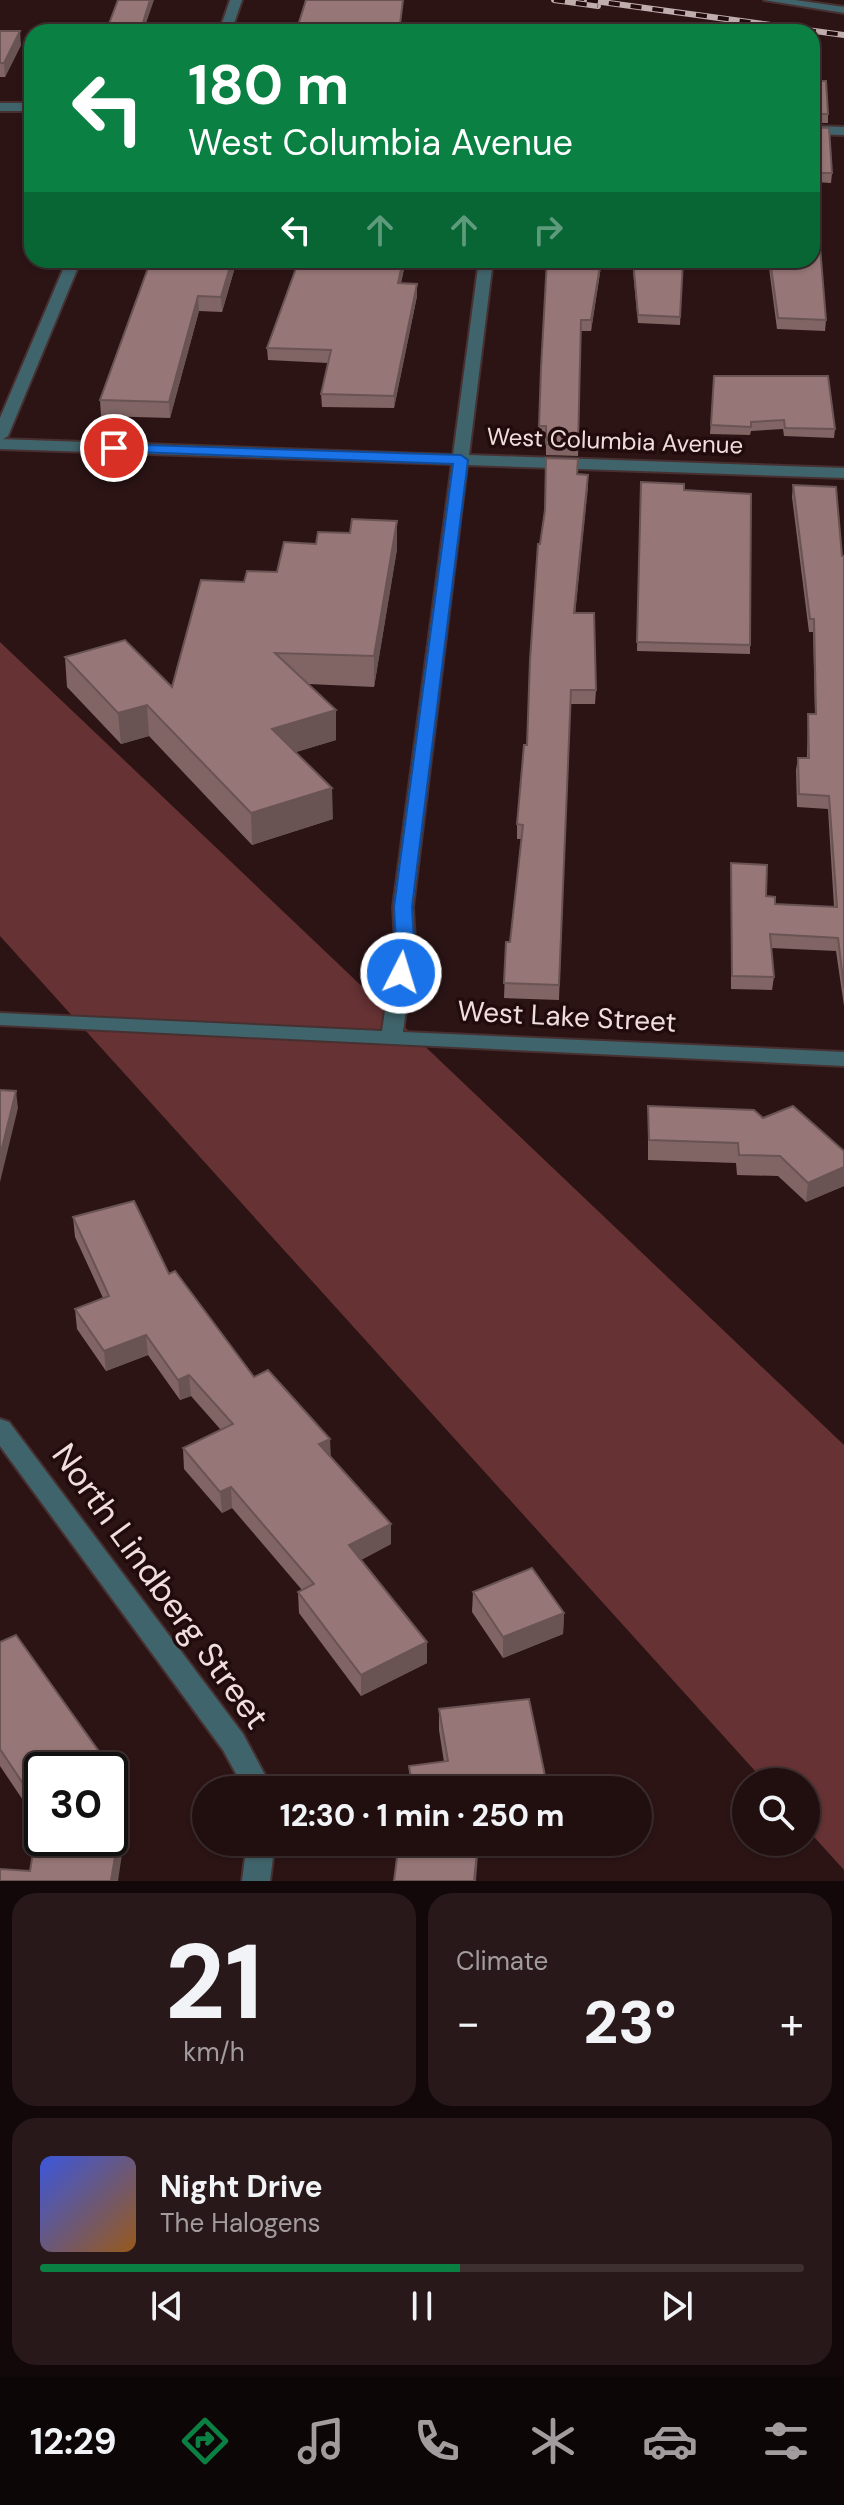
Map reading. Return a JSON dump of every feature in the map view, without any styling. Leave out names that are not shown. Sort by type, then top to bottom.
[{"type":"street","points":[[228,24],[236,0]]},
{"type":"street","points":[[770,0],[844,10]]},
{"type":"street","points":[[0,107],[24,107]]},
{"type":"street","points":[[820,130],[844,131]]},
{"type":"street","points":[[0,436],[71,268]]},
{"type":"street","points":[[392,1035],[405,942],[403,907],[485,268]]},
{"type":"street","name":"West Columbia Avenue","points":[[0,444],[844,473]]},
{"type":"street","name":"West Lake Street","points":[[0,1019],[392,1035],[844,1059]]},
{"type":"street","name":"North Lindberg Street","points":[[0,1428],[233,1742],[253,1776]]},
{"type":"street","points":[[256,1881],[259,1856]]},
{"type":"shaded area","points":[[0,642],[844,1445],[844,1870],[820,1843],[820,1768],[752,1768],[0,936]]},
{"type":"building","points":[[118,0],[150,0],[142,24],[109,24]]},
{"type":"building","points":[[306,0],[403,0],[400,24],[298,24]]},
{"type":"building","points":[[0,31],[20,31],[4,63],[0,63]]},
{"type":"building","points":[[820,81],[826,81],[828,114],[820,114]]},
{"type":"building","points":[[820,127],[829,128],[832,173],[820,173]]},
{"type":"building","points":[[820,246],[826,320],[778,318],[771,268],[820,268]]},
{"type":"building","points":[[148,268],[230,268],[221,297],[198,296],[169,402],[100,400]]},
{"type":"building","points":[[296,268],[401,268],[398,283],[417,284],[394,396],[321,394],[331,350],[267,348]]},
{"type":"building","points":[[547,268],[600,268],[591,320],[581,320],[578,445],[546,444],[546,426],[539,426]]},
{"type":"building","points":[[634,268],[683,268],[680,317],[638,315]]},
{"type":"building","points":[[714,376],[828,376],[835,429],[785,428],[784,420],[751,422],[751,427],[711,425]]},
{"type":"building","points":[[546,458],[578,459],[577,474],[588,475],[574,613],[594,613],[596,690],[571,690],[559,985],[504,983],[506,942],[510,942],[523,825],[517,824],[524,745],[527,745],[530,660],[538,544],[545,510]]},
{"type":"building","points":[[641,482],[684,484],[684,490],[751,494],[750,645],[637,642]]},
{"type":"building","points":[[793,485],[836,487],[844,556],[844,988],[838,938],[770,934],[774,977],[732,976],[731,863],[767,865],[766,896],[775,897],[775,904],[837,907],[829,796],[799,794],[798,758],[809,758],[808,714],[816,714],[814,619],[810,619]]},
{"type":"building","points":[[352,519],[397,521],[374,656],[275,653],[336,710],[272,729],[332,788],[251,813],[147,705],[118,713],[65,657],[125,640],[172,687],[201,580],[244,582],[247,571],[277,572],[284,542],[316,544],[318,532],[350,533]]},
{"type":"building","points":[[0,1090],[16,1091],[0,1156]]},
{"type":"building","points":[[648,1106],[754,1110],[763,1118],[793,1106],[844,1151],[844,1167],[808,1183],[780,1156],[739,1155],[738,1143],[649,1140]]},
{"type":"building","points":[[134,1201],[169,1274],[175,1271],[254,1377],[268,1370],[330,1439],[319,1444],[391,1524],[349,1545],[427,1642],[361,1675],[298,1592],[314,1584],[231,1487],[220,1492],[183,1448],[233,1424],[189,1375],[178,1380],[146,1335],[104,1351],[75,1309],[109,1296],[73,1217]]},
{"type":"building","points":[[532,1568],[564,1613],[503,1637],[473,1592]]},
{"type":"building","points":[[16,1635],[99,1752],[24,1752],[24,1785],[0,1749],[0,1642]]},
{"type":"building","points":[[529,1699],[545,1776],[411,1776],[409,1766],[448,1761],[439,1709]]},
{"type":"building","points":[[32,1856],[115,1856],[111,1881],[0,1881],[0,1869],[30,1871]]},
{"type":"building","points":[[397,1856],[477,1856],[474,1881],[394,1881]]},
{"type":"railway","points":[[554,0],[598,6]]},
{"type":"railway","points":[[587,0],[763,24]]},
{"type":"railway","points":[[820,32],[844,35]]},
{"type":"route","points":[[114,448],[461,460],[403,907],[405,942],[401,973]]}]
